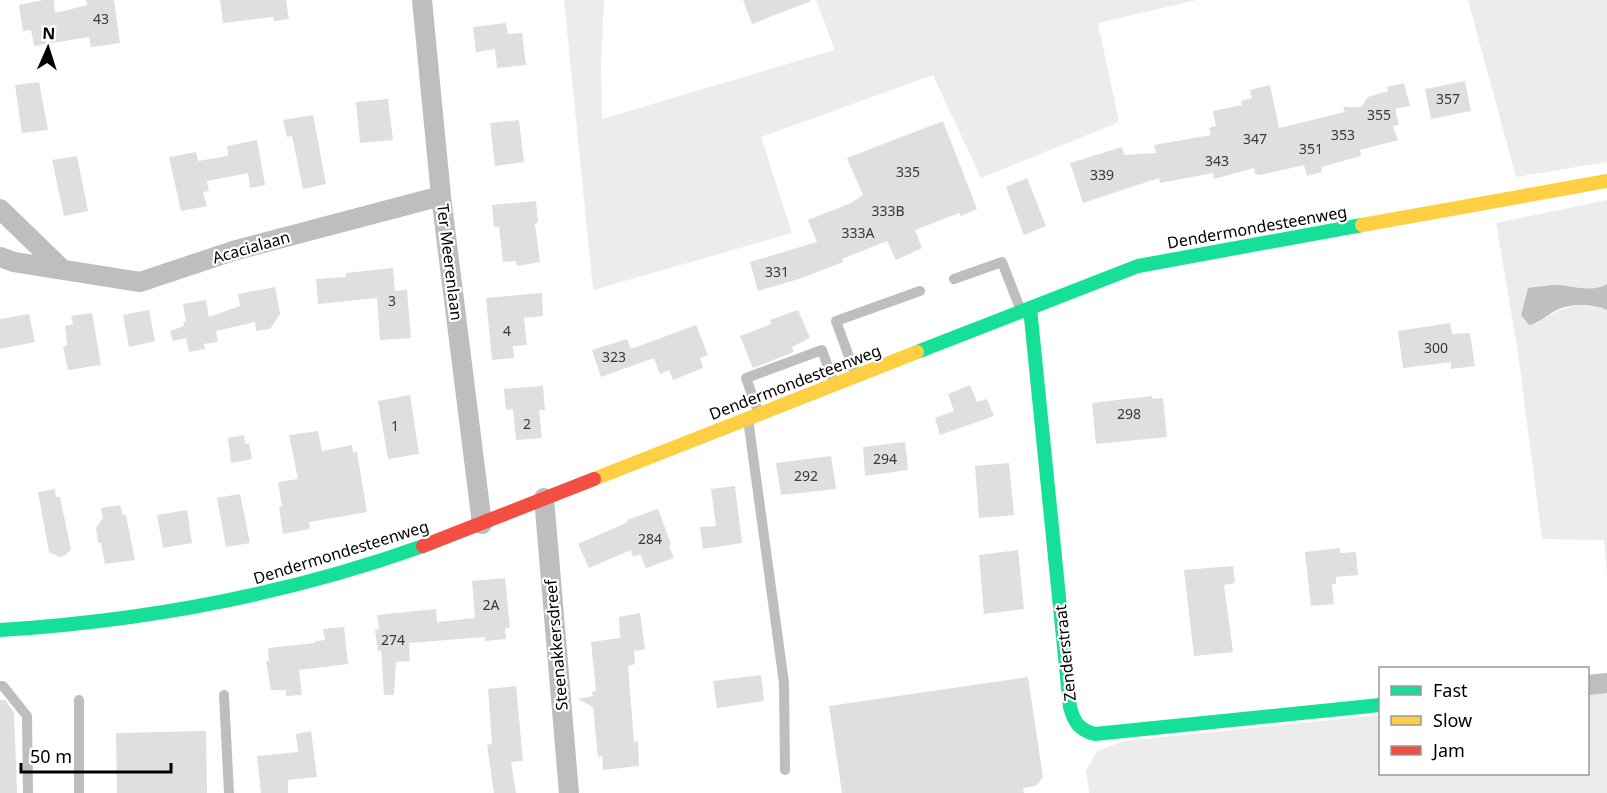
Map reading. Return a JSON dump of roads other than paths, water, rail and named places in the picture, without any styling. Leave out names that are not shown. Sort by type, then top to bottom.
[{"type":"main road","name":"Dendermondesteenweg","points":[[0,630],[114,621],[238,600],[327,577],[391,557],[482,524],[1138,266],[1607,181]]},
{"type":"main road","name":"Zenderstraat","points":[[1025,310],[1070,707],[1074,722],[1083,732],[1095,734],[1379,705]]},
{"type":"street","name":"Ter Meerenlaan","points":[[422,0],[441,196],[482,524]]},
{"type":"street","name":"Acacialaan","points":[[0,257],[14,262],[140,282],[233,251],[441,196]]},
{"type":"street","points":[[0,209],[62,269]]},
{"type":"street","name":"Steenakkersdreef","points":[[544,498],[569,793]]},
{"type":"street","points":[[1589,685],[1607,683]]},
{"type":"lane","points":[[954,279],[1002,262],[1025,310]]},
{"type":"lane","points":[[856,376],[836,321],[920,291]]},
{"type":"lane","points":[[784,770],[784,683],[754,416],[746,378],[822,350],[834,385]]},
{"type":"lane","points":[[0,686],[3,686],[27,716],[28,793]]},
{"type":"lane","points":[[224,696],[229,793]]},
{"type":"lane","points":[[79,700],[79,793]]}]
